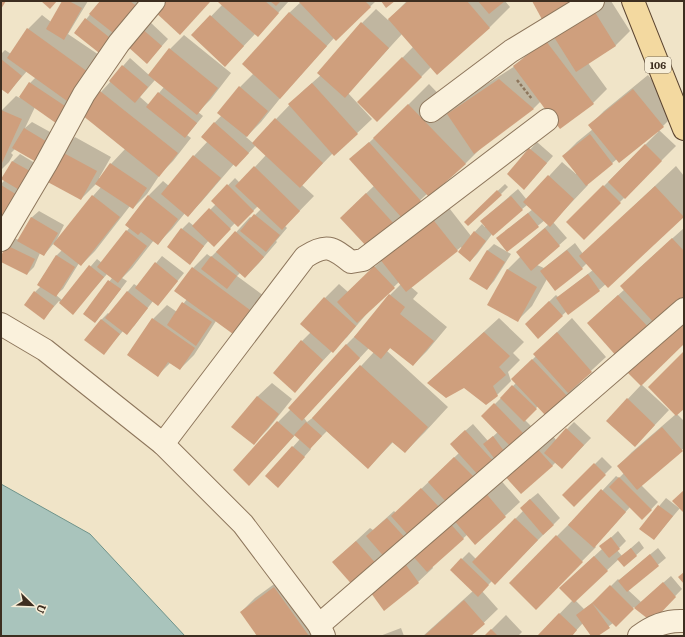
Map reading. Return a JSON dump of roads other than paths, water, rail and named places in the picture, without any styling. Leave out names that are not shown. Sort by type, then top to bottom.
[{"type":"main road","name":"106","points":[[633,1],[684,129]]},
{"type":"street","points":[[1,240],[46,164],[84,94],[119,43],[154,1]]},
{"type":"street","points":[[431,111],[511,51],[593,1]]},
{"type":"street","points":[[164,444],[304,257],[316,249],[329,248],[342,254],[351,262],[363,260],[547,120]]},
{"type":"street","points":[[1,324],[45,350],[164,444],[243,524],[321,630],[684,308]]},
{"type":"street","points":[[639,636],[650,628],[674,620],[684,621]]},
{"type":"water","points":[[1,484],[90,534],[185,636],[1,636]]}]
